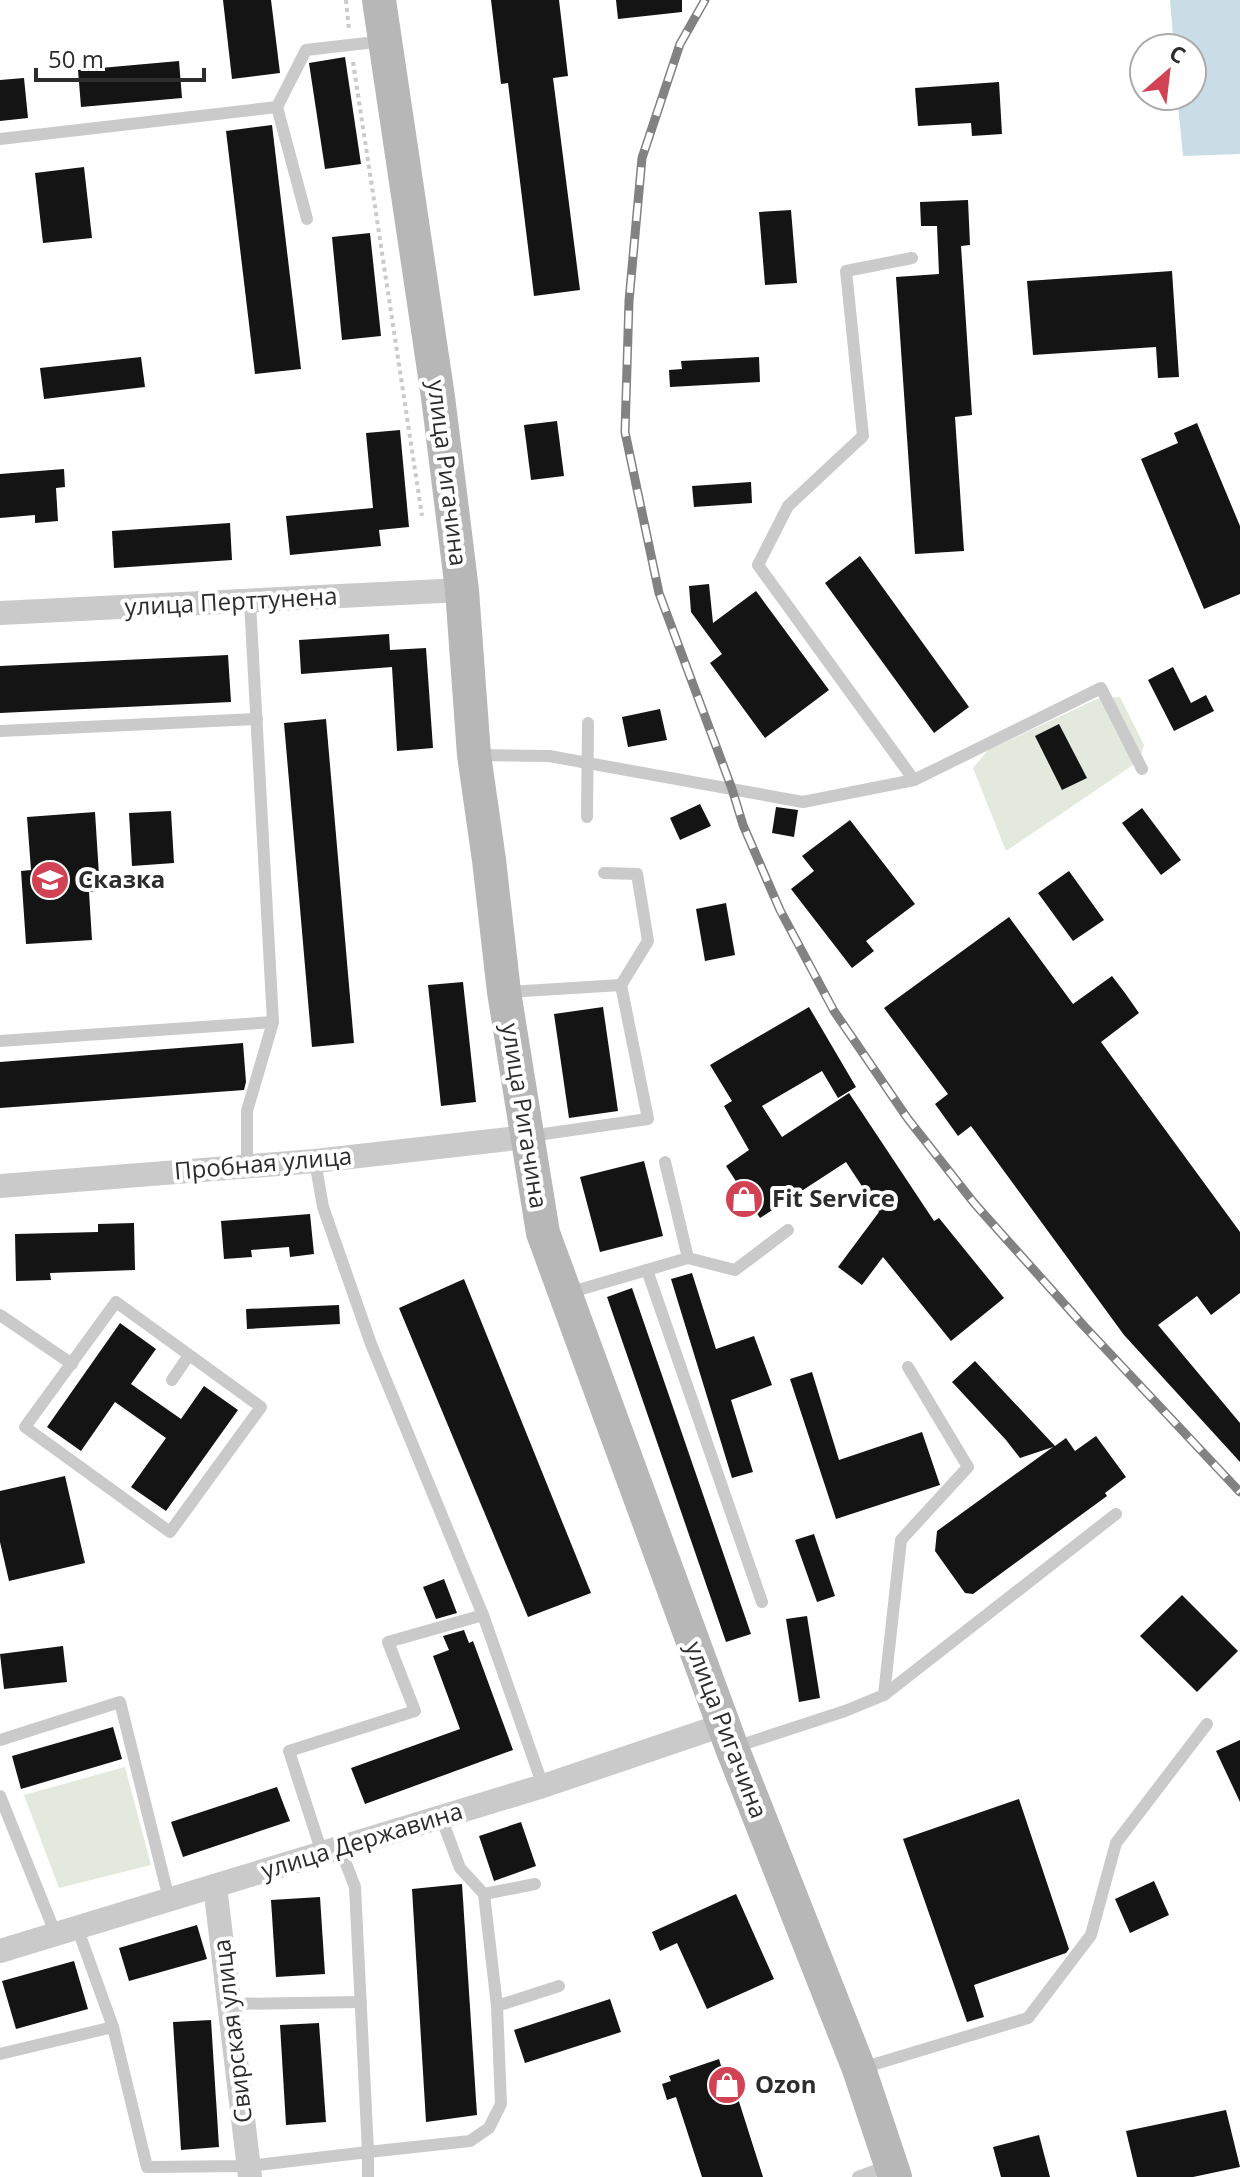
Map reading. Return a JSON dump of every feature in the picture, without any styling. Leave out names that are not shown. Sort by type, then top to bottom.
[{"type":"main road","name":"улица Ригачина","points":[[379,0],[438,397],[462,590],[474,755],[504,992],[543,1233],[727,1737],[859,2069],[893,2171]]},
{"type":"street","name":"улица Перттунена","points":[[0,613],[462,590]]},
{"type":"street","name":"Пробная улица","points":[[0,1186],[315,1161],[526,1137]]},
{"type":"street","name":"улица Державина","points":[[0,1951],[543,1786],[727,1737]]},
{"type":"street","name":"Свирская улица","points":[[215,1886],[250,2172]]},
{"type":"lane","points":[[307,219],[277,107],[306,50],[385,41]]},
{"type":"lane","points":[[0,139],[277,107]]},
{"type":"lane","points":[[912,258],[846,271],[863,436],[788,506],[758,565],[914,780]]},
{"type":"lane","points":[[247,1166],[247,1111],[273,1022],[250,602]]},
{"type":"lane","points":[[474,755],[549,756],[803,802],[914,780],[1101,688],[1142,769]]},
{"type":"lane","points":[[0,731],[257,719]]},
{"type":"lane","points":[[587,817],[588,723]]},
{"type":"lane","points":[[526,1137],[648,1119],[621,985],[648,941],[637,874],[604,873]]},
{"type":"lane","points":[[504,992],[621,985]]},
{"type":"lane","points":[[0,1041],[273,1022]]},
{"type":"lane","points":[[315,1161],[323,1207],[371,1344],[483,1615],[543,1786]]},
{"type":"lane","points":[[665,1162],[688,1258]]},
{"type":"lane","points":[[565,1294],[688,1258],[735,1270],[788,1230]]},
{"type":"lane","points":[[647,1270],[762,1602]]},
{"type":"lane","points":[[116,1302],[261,1407],[170,1532],[25,1427],[72,1364],[116,1302]]},
{"type":"lane","points":[[0,1315],[72,1364]]},
{"type":"lane","points":[[172,1380],[189,1355]]},
{"type":"lane","points":[[884,1695],[901,1540],[968,1467],[908,1367]]},
{"type":"lane","points":[[727,1737],[845,1711],[884,1695],[1116,1514]]},
{"type":"lane","points":[[368,2177],[355,1887],[331,1850],[289,1751],[415,1711],[388,1642],[483,1615]]},
{"type":"lane","points":[[0,1740],[120,1702],[169,1899]]},
{"type":"lane","points":[[859,2069],[1028,2018],[1091,1935],[1116,1843],[1207,1724]]},
{"type":"lane","points":[[0,1796],[113,2027],[147,2167],[250,2172],[368,2152],[470,2141],[489,2128],[501,2104],[497,2006],[484,1894],[460,1868],[441,1817]]},
{"type":"lane","points":[[484,1894],[535,1884]]},
{"type":"lane","points":[[497,2006],[559,1986]]},
{"type":"lane","points":[[231,2004],[361,2002]]},
{"type":"lane","points":[[0,2054],[113,2027]]},
{"type":"lane","points":[[858,2177],[893,2171]]},
{"type":"path","points":[[346,0],[423,519]]},
{"type":"shaded area","points":[[1120,697],[1144,745],[1139,761],[1006,851],[973,768],[988,750],[1097,699]]},
{"type":"shaded area","points":[[125,1767],[151,1865],[59,1888],[24,1795]]},
{"type":"water","points":[[1170,0],[1240,0],[1240,154],[1183,156],[1179,112],[1208,112],[1208,32],[1173,32]]},
{"type":"building","points":[[223,0],[271,0],[280,73],[232,79]]},
{"type":"building","points":[[491,0],[559,0],[568,76],[553,78],[580,290],[534,296],[508,83],[501,84]]},
{"type":"building","points":[[616,0],[682,0],[682,12],[618,19]]},
{"type":"building","points":[[345,57],[361,164],[325,169],[309,63]]},
{"type":"building","points":[[179,61],[182,98],[81,107],[78,70]]},
{"type":"building","points":[[24,78],[28,118],[0,121],[0,80]]},
{"type":"building","points":[[999,82],[1002,134],[972,136],[971,123],[918,126],[915,88]]},
{"type":"building","points":[[272,125],[301,369],[255,374],[226,131]]},
{"type":"building","points":[[84,167],[92,238],[43,243],[35,173]]},
{"type":"building","points":[[968,200],[970,245],[961,246],[972,415],[955,417],[964,551],[915,554],[896,277],[939,274],[937,226],[921,226],[920,202]]},
{"type":"building","points":[[791,210],[797,283],[765,285],[759,212]]},
{"type":"building","points":[[370,233],[381,336],[342,340],[332,237]]},
{"type":"building","points":[[1172,271],[1179,377],[1158,378],[1156,347],[1033,355],[1027,281]]},
{"type":"building","points":[[141,357],[145,387],[44,399],[40,368]]},
{"type":"building","points":[[759,357],[760,382],[670,387],[669,370],[682,369],[681,361]]},
{"type":"building","points":[[557,421],[564,476],[531,480],[524,425]]},
{"type":"building","points":[[1197,423],[1240,526],[1240,594],[1204,609],[1141,459],[1178,443],[1174,433]]},
{"type":"building","points":[[400,430],[409,527],[379,530],[381,546],[290,555],[286,516],[373,508],[366,433]]},
{"type":"building","points":[[64,469],[65,487],[56,488],[58,521],[35,523],[35,515],[0,518],[0,474]]},
{"type":"building","points":[[751,482],[752,503],[694,507],[692,486]]},
{"type":"building","points":[[230,523],[232,560],[114,568],[112,531]]},
{"type":"building","points":[[860,556],[969,707],[934,733],[825,583]]},
{"type":"building","points":[[709,584],[713,623],[756,591],[829,690],[765,738],[710,663],[722,654],[691,612],[689,586]]},
{"type":"building","points":[[389,634],[390,650],[426,648],[433,748],[397,751],[392,667],[301,674],[299,640]]},
{"type":"building","points":[[228,655],[231,702],[0,713],[0,666]]},
{"type":"building","points":[[1173,667],[1191,703],[1206,695],[1214,711],[1174,731],[1148,680]]},
{"type":"building","points":[[660,709],[667,740],[628,747],[622,717]]},
{"type":"building","points":[[326,719],[354,1043],[312,1047],[284,723]]},
{"type":"building","points":[[1059,724],[1087,778],[1062,790],[1035,736]]},
{"type":"building","points":[[700,804],[711,826],[680,840],[670,818]]},
{"type":"building","points":[[776,807],[798,810],[794,837],[772,833]]},
{"type":"building","points":[[1142,808],[1181,860],[1161,875],[1122,823]]},
{"type":"building","points":[[171,811],[174,863],[132,866],[129,813]]},
{"type":"building","name":"Сказка","points":[[95,812],[100,891],[89,892],[92,940],[26,944],[21,871],[31,870],[27,817]]},
{"type":"building","points":[[850,820],[915,904],[866,941],[874,951],[852,968],[791,889],[814,871],[802,856]]},
{"type":"building","points":[[1069,871],[1104,920],[1073,941],[1038,893]]},
{"type":"building","points":[[726,903],[735,955],[705,961],[696,909]]},
{"type":"building","points":[[1009,917],[1073,1004],[1112,976],[1125,993],[1139,1013],[1101,1042],[1240,1232],[1240,1293],[1211,1315],[1197,1296],[1158,1325],[1240,1423],[1240,1462],[1124,1335],[971,1126],[958,1136],[935,1104],[948,1094],[884,1008]]},
{"type":"building","points":[[463,982],[476,1102],[441,1106],[428,985]]},
{"type":"building","points":[[603,1007],[618,1111],[569,1118],[554,1014]]},
{"type":"building","points":[[809,1007],[856,1087],[838,1098],[822,1071],[762,1106],[782,1137],[849,1093],[934,1221],[939,1218],[1004,1298],[951,1341],[883,1257],[862,1285],[838,1267],[879,1212],[846,1162],[760,1218],[726,1166],[749,1150],[724,1106],[732,1101],[710,1065]]},
{"type":"building","points":[[243,1043],[244,1090],[0,1108],[0,1062]]},
{"type":"building","points":[[644,1161],[663,1236],[600,1252],[580,1177]]},
{"type":"building","points":[[310,1214],[314,1254],[290,1257],[289,1247],[251,1250],[252,1257],[224,1259],[221,1221]]},
{"type":"building","points":[[134,1223],[135,1270],[50,1273],[51,1280],[16,1281],[15,1234],[98,1232],[98,1224]]},
{"type":"building","points":[[692,1273],[716,1349],[754,1336],[772,1385],[731,1400],[753,1472],[732,1478],[671,1279]]},
{"type":"building","points":[[464,1279],[591,1593],[528,1617],[399,1308]]},
{"type":"building","points":[[632,1288],[751,1634],[726,1642],[607,1297]]},
{"type":"building","points":[[339,1305],[340,1324],[247,1329],[246,1309]]},
{"type":"building","points":[[120,1323],[156,1349],[131,1384],[181,1419],[204,1386],[238,1410],[166,1511],[131,1487],[166,1438],[115,1402],[81,1451],[47,1427]]},
{"type":"building","points":[[975,1361],[1055,1446],[1066,1438],[1075,1451],[1096,1436],[1126,1477],[1105,1493],[1107,1496],[973,1594],[965,1593],[935,1551],[937,1531],[1053,1447],[1020,1458],[952,1382]]},
{"type":"building","points":[[812,1372],[839,1460],[922,1432],[940,1485],[836,1519],[790,1379]]},
{"type":"building","points":[[65,1476],[85,1563],[9,1581],[0,1542],[0,1491]]},
{"type":"building","points":[[814,1534],[835,1596],[817,1602],[795,1540]]},
{"type":"building","points":[[444,1579],[457,1613],[436,1619],[423,1587]]},
{"type":"building","points":[[1182,1595],[1238,1651],[1197,1692],[1140,1636]]},
{"type":"building","points":[[807,1616],[820,1698],[799,1702],[786,1619]]},
{"type":"building","points":[[464,1630],[469,1643],[473,1641],[513,1750],[365,1804],[351,1768],[460,1729],[433,1656],[449,1650],[443,1636]]},
{"type":"building","points":[[63,1646],[67,1682],[4,1689],[0,1654]]},
{"type":"building","points":[[113,1727],[122,1759],[21,1789],[12,1756]]},
{"type":"building","points":[[1240,1740],[1240,1802],[1216,1751]]},
{"type":"building","points":[[277,1787],[290,1821],[183,1857],[171,1822]]},
{"type":"building","points":[[1019,1799],[1069,1949],[1066,1953],[974,1985],[984,2017],[967,2022],[903,1839]]},
{"type":"building","points":[[521,1822],[536,1866],[494,1881],[479,1836]]},
{"type":"building","points":[[1154,1881],[1169,1915],[1130,1933],[1115,1899]]},
{"type":"building","points":[[462,1884],[477,2115],[426,2122],[412,1889]]},
{"type":"building","points":[[736,1894],[774,1979],[707,2009],[677,1943],[660,1951],[652,1932]]},
{"type":"building","points":[[320,1897],[325,1974],[276,1977],[271,1900]]},
{"type":"building","points":[[197,1925],[207,1959],[129,1981],[119,1948]]},
{"type":"building","points":[[74,1961],[88,2009],[16,2029],[2,1981]]},
{"type":"building","points":[[610,1999],[621,2032],[525,2063],[514,2030]]},
{"type":"building","points":[[211,2020],[219,2147],[181,2150],[173,2022]]},
{"type":"building","points":[[319,2023],[326,2122],[286,2125],[280,2025]]},
{"type":"building","points":[[719,2059],[722,2069],[728,2067],[763,2177],[702,2177],[676,2097],[667,2100],[662,2084],[671,2081],[669,2076]]},
{"type":"building","points":[[1226,2110],[1240,2167],[1193,2177],[1137,2177],[1126,2131]]},
{"type":"building","points":[[1039,2135],[1050,2177],[1001,2177],[993,2147]]},
{"type":"railway","points":[[705,0],[680,44],[642,158],[629,301],[625,432],[659,593],[743,825],[780,910],[834,1011],[908,1119],[974,1203],[1240,1492]]},
{"type":"place","name":"Сказка","points":[[50,880]]},
{"type":"place","name":"Fit Service","points":[[744,1199]]},
{"type":"place","name":"Ozon","points":[[727,2085]]}]
